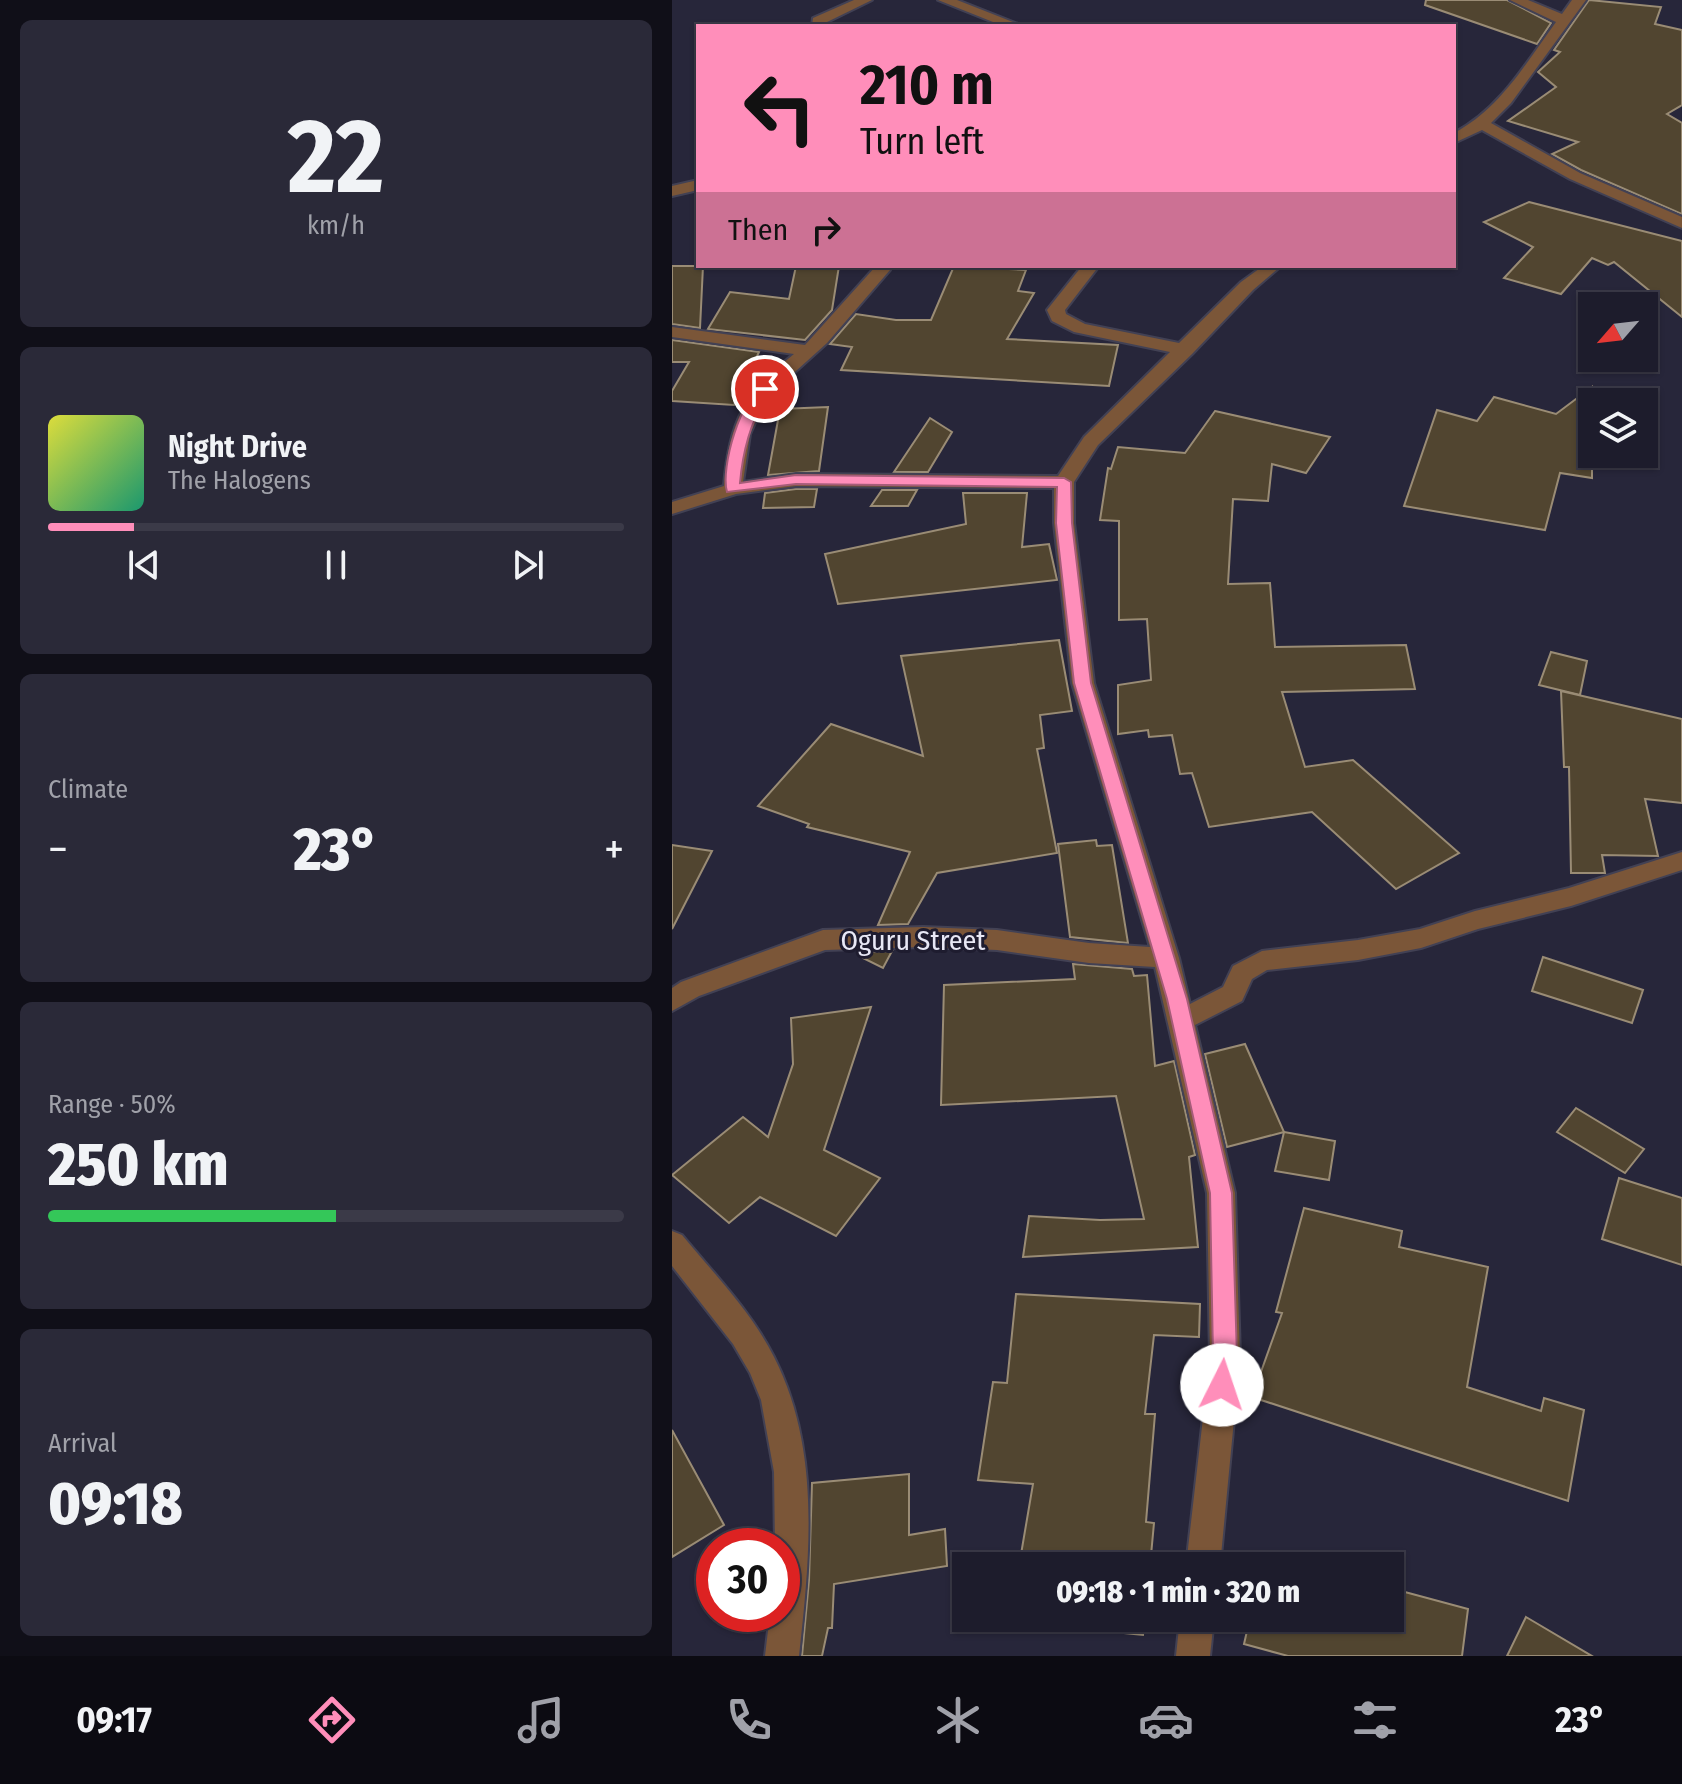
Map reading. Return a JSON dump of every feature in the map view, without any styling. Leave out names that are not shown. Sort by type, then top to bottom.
[{"type":"street","points":[[819,24],[818,21],[865,0]]},
{"type":"street","points":[[945,0],[1011,24]]},
{"type":"street","points":[[1517,0],[1566,21]]},
{"type":"street","points":[[1456,138],[1482,124],[1506,100],[1579,0]]},
{"type":"street","points":[[1482,124],[1575,176],[1682,223]]},
{"type":"street","points":[[672,191],[696,185]]},
{"type":"street","points":[[1089,268],[1056,310],[1058,317],[1080,328],[1186,350]]},
{"type":"street","points":[[1204,1552],[1225,1357],[1221,1193],[1166,958],[1083,683],[1064,523],[1064,482],[1091,441],[1186,350],[1247,286],[1270,268]]},
{"type":"street","points":[[733,489],[735,456],[753,404],[777,375],[808,351],[882,270]]},
{"type":"street","points":[[672,332],[808,351]]},
{"type":"street","points":[[672,508],[733,489],[796,480],[1064,482]]},
{"type":"street","points":[[1182,1020],[1233,994],[1242,973],[1262,961],[1358,950],[1421,938],[1475,920],[1571,897],[1682,861]]},
{"type":"street","name":"Oguru Street","points":[[672,1001],[690,989],[823,940],[923,937],[997,940],[1089,953],[1166,958]]},
{"type":"street","points":[[672,1244],[739,1327],[764,1369],[790,1446],[791,1582],[782,1656]]},
{"type":"street","points":[[1193,1656],[1196,1632]]},
{"type":"building","points":[[1426,0],[1507,0],[1551,23],[1537,44],[1425,5]]},
{"type":"building","points":[[1589,0],[1661,7],[1655,24],[1682,30],[1682,105],[1667,114],[1682,123],[1682,214],[1552,154],[1578,142],[1508,121],[1556,87],[1538,72],[1560,52],[1554,50]]},
{"type":"building","points":[[1529,202],[1682,241],[1682,317],[1658,298],[1658,292],[1651,292],[1614,262],[1608,265],[1592,258],[1561,294],[1504,278],[1533,247],[1484,222]]},
{"type":"building","points":[[672,266],[703,268],[700,328],[672,324]]},
{"type":"building","points":[[796,268],[839,268],[832,310],[805,340],[708,329],[730,292],[789,299]]},
{"type":"building","points":[[953,268],[1026,270],[1018,291],[1034,293],[1007,339],[1118,345],[1109,386],[841,370],[852,347],[830,344],[856,314],[896,320],[931,320]]},
{"type":"building","points":[[672,340],[759,352],[734,405],[672,401],[672,391],[689,362],[672,362]]},
{"type":"building","points":[[1494,397],[1556,414],[1578,398],[1578,468],[1592,468],[1592,478],[1560,473],[1545,530],[1404,506],[1437,410],[1477,421]]},
{"type":"building","points":[[828,407],[819,471],[768,475],[780,409]]},
{"type":"building","points":[[1215,411],[1330,437],[1306,473],[1272,464],[1268,501],[1233,499],[1228,584],[1270,583],[1275,647],[1406,645],[1415,689],[1282,692],[1305,767],[1353,760],[1459,853],[1396,889],[1312,812],[1209,827],[1192,773],[1180,774],[1172,735],[1149,737],[1148,730],[1118,734],[1118,685],[1151,680],[1147,619],[1119,620],[1119,521],[1100,520],[1108,468],[1111,469],[1118,447],[1185,453]]},
{"type":"building","points":[[930,418],[952,432],[928,472],[894,472]]},
{"type":"building","points":[[817,489],[814,507],[763,508],[765,493]]},
{"type":"building","points":[[882,490],[917,490],[908,506],[871,506]]},
{"type":"building","points":[[963,493],[1027,493],[1022,547],[1049,544],[1057,580],[838,604],[825,554],[966,524]]},
{"type":"building","points":[[1059,640],[1072,711],[1040,715],[1044,748],[1037,749],[1057,853],[937,873],[908,924],[878,925],[910,852],[807,827],[809,824],[758,806],[831,724],[923,756],[901,656]]},
{"type":"building","points":[[1551,652],[1587,661],[1580,695],[1539,685]]},
{"type":"building","points":[[1561,691],[1682,719],[1682,803],[1645,799],[1658,856],[1602,855],[1605,873],[1571,873],[1569,767],[1564,767]]},
{"type":"building","points":[[1096,840],[1097,846],[1112,845],[1128,943],[1070,937],[1058,844]]},
{"type":"building","points":[[672,845],[712,851],[672,929]]},
{"type":"building","points":[[892,951],[883,968],[863,958],[866,952]]},
{"type":"building","points":[[1543,957],[1643,990],[1632,1023],[1532,991]]},
{"type":"building","points":[[1073,964],[1132,969],[1134,976],[1147,975],[1155,1066],[1174,1061],[1195,1155],[1189,1157],[1198,1247],[1023,1257],[1029,1216],[1144,1219],[1116,1096],[941,1105],[944,985],[1075,979]]},
{"type":"building","points":[[871,1007],[824,1150],[880,1178],[836,1236],[760,1197],[729,1223],[672,1175],[743,1117],[768,1137],[793,1064],[791,1018]]},
{"type":"building","points":[[1245,1044],[1284,1132],[1227,1147],[1205,1054]]},
{"type":"building","points":[[1576,1108],[1644,1149],[1625,1173],[1557,1132]]},
{"type":"building","points":[[1284,1132],[1335,1141],[1329,1180],[1275,1171]]},
{"type":"building","points":[[1619,1178],[1682,1198],[1682,1265],[1602,1239]]},
{"type":"building","points":[[1304,1208],[1402,1231],[1399,1247],[1488,1267],[1467,1387],[1541,1411],[1544,1398],[1584,1410],[1568,1501],[1252,1397],[1282,1313],[1276,1312]]},
{"type":"building","points":[[1016,1294],[1200,1304],[1199,1337],[1154,1335],[1145,1414],[1155,1414],[1146,1522],[1154,1523],[1151,1552],[1021,1552],[1033,1484],[978,1480],[993,1382],[1007,1383]]},
{"type":"building","points":[[672,1430],[724,1525],[719,1528],[696,1528],[696,1542],[672,1557]]},
{"type":"building","points":[[909,1474],[909,1535],[945,1529],[947,1566],[834,1584],[832,1628],[828,1628],[822,1656],[802,1656],[809,1580],[812,1483]]},
{"type":"building","points":[[1404,1592],[1468,1609],[1462,1656],[1288,1656],[1244,1644],[1247,1632],[1404,1632]]},
{"type":"building","points":[[1526,1617],[1592,1656],[1507,1656]]},
{"type":"building","points":[[1113,1632],[1143,1632],[1143,1635]]},
{"type":"route","points":[[765,389],[753,404],[735,456],[733,489],[796,480],[1064,482],[1064,523],[1083,683],[1166,958],[1221,1193],[1225,1357],[1222,1385]]}]
